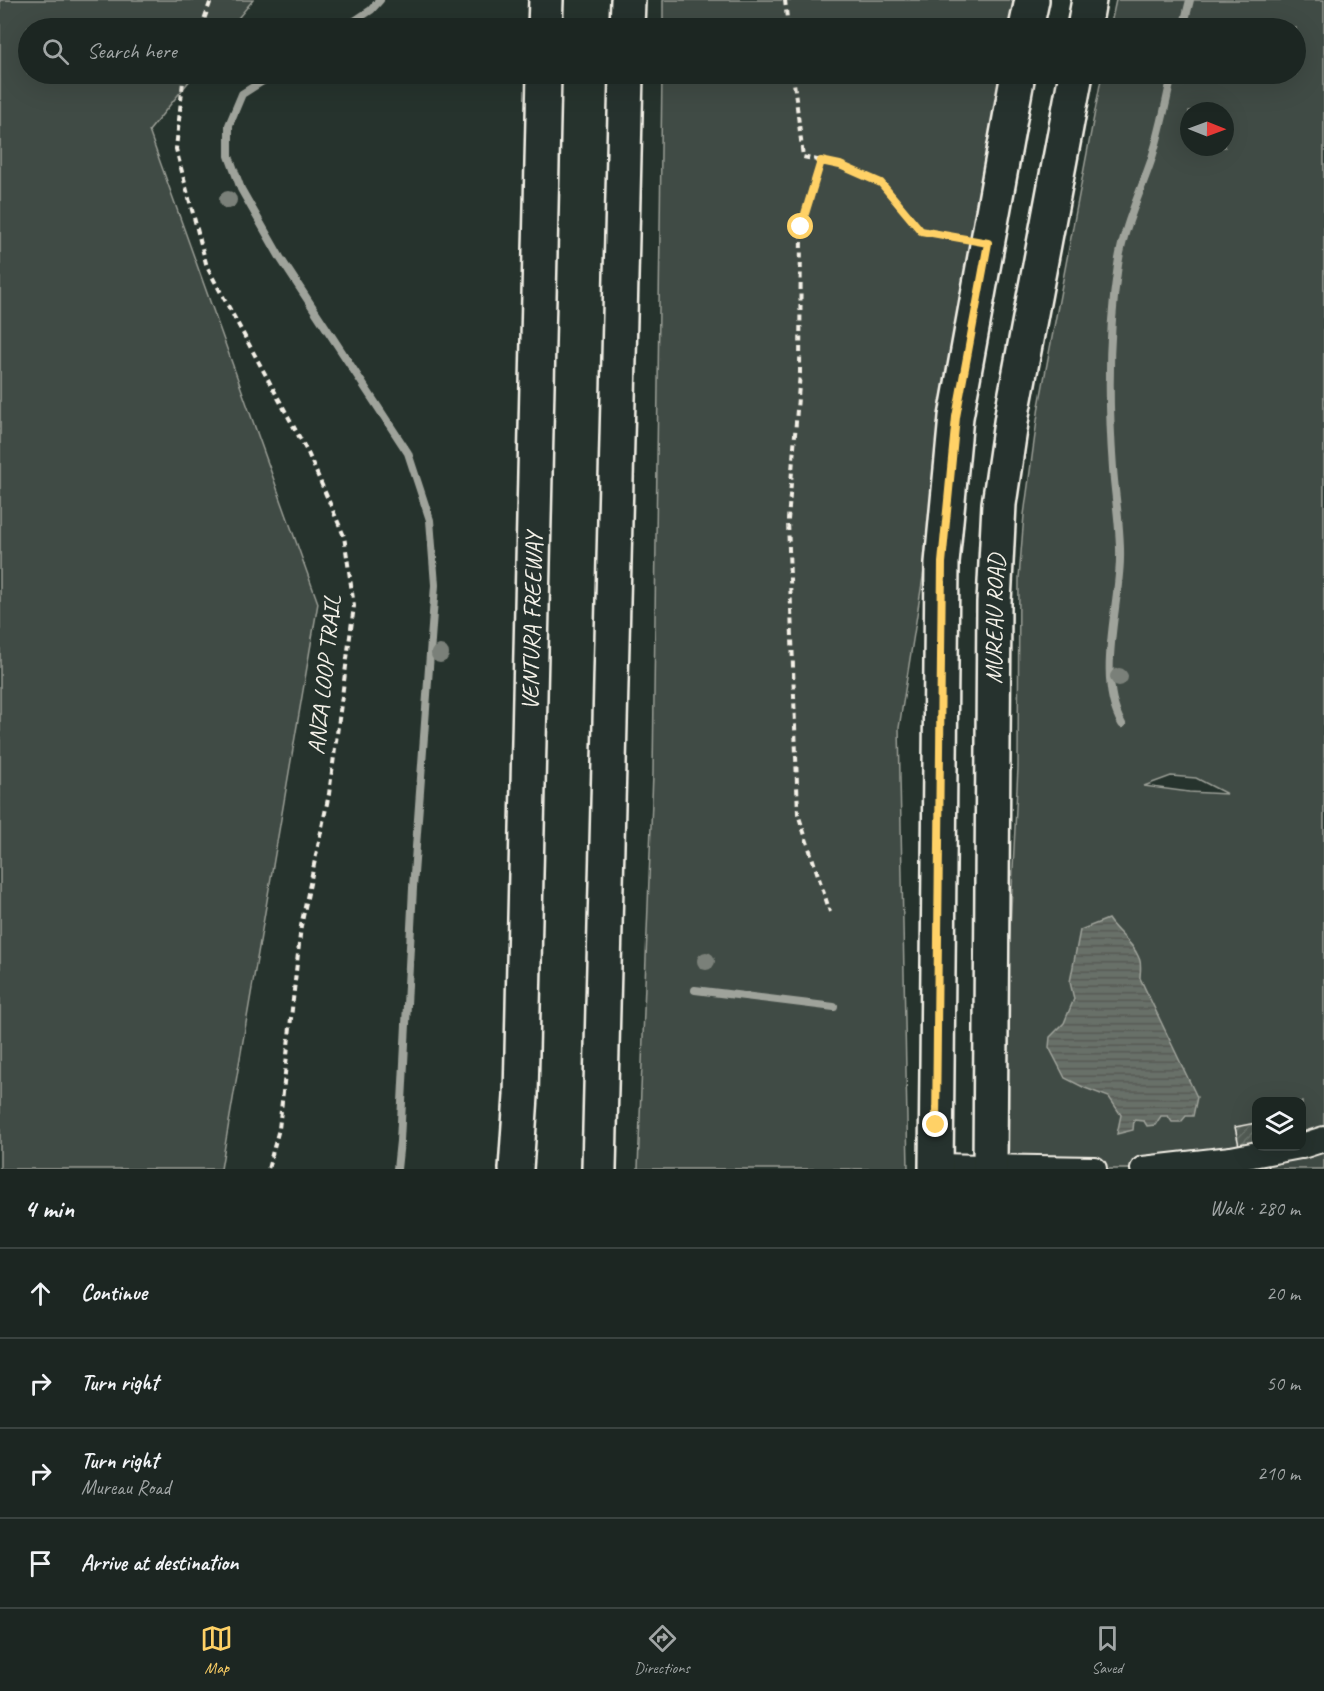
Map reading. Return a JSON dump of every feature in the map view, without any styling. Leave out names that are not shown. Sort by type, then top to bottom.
[{"type":"main road","points":[[545,18],[546,0]]},
{"type":"main road","points":[[627,18],[628,0]]},
{"type":"main road","points":[[1028,18],[1032,0]]},
{"type":"main road","points":[[1086,18],[1089,0]]},
{"type":"main road","name":"VENTURA FREEWAY","points":[[516,1169],[521,1096],[544,84]]},
{"type":"main road","points":[[599,1169],[626,84]]},
{"type":"main road","points":[[936,1168],[942,563],[956,417],[1016,84]]},
{"type":"main road","name":"MUREAU ROAD","points":[[990,1168],[994,602],[999,504],[1013,409],[1074,84]]},
{"type":"street","points":[[1306,1144],[1324,1139]]},
{"type":"street","points":[[1143,1169],[1231,1159],[1274,1151]]},
{"type":"street","points":[[936,1168],[1094,1169]]},
{"type":"path","points":[[205,18],[211,0]]},
{"type":"path","points":[[785,0],[787,18]]},
{"type":"path","name":"ANZA LOOP TRAIL","points":[[183,84],[176,149],[207,267],[308,453],[340,526],[344,536],[354,606],[329,794],[301,926],[279,1129],[268,1169]]},
{"type":"path","points":[[795,84],[803,157],[840,165],[881,183],[921,231],[988,243]]},
{"type":"path","points":[[821,161],[801,227],[800,373],[788,520],[798,814],[830,912]]},
{"type":"shaded area","points":[[0,0],[253,0],[238,18],[18,18],[18,84],[187,84],[149,131],[318,603],[221,1169],[0,1169]]},
{"type":"shaded area","points":[[663,0],[1015,0],[1012,18],[663,18]]},
{"type":"shaded area","points":[[1116,0],[1324,0],[1324,1169],[998,1169],[1018,768],[1019,578],[1024,515],[1039,406],[1100,84],[1306,84],[1306,18],[1112,18]],"holes":[[[1171,776],[1196,778],[1227,794],[1144,786]]]},
{"type":"shaded area","points":[[662,84],[1001,84],[899,728],[908,1169],[638,1169],[653,774]]},
{"type":"shaded area","points":[[1108,919],[1136,952],[1140,963],[1140,978],[1197,1097],[1193,1116],[1186,1116],[1181,1122],[1172,1122],[1168,1116],[1161,1116],[1155,1125],[1147,1126],[1144,1121],[1134,1120],[1133,1130],[1117,1134],[1121,1115],[1109,1097],[1065,1078],[1049,1047],[1050,1037],[1064,1023],[1074,999],[1070,982],[1080,930]]},
{"type":"building","points":[[1252,1124],[1252,1151],[1267,1151],[1269,1169],[1244,1169],[1235,1127]]},
{"type":"waterway","points":[[359,18],[380,0]]},
{"type":"waterway","points":[[1186,18],[1190,0]]},
{"type":"waterway","points":[[258,84],[242,94],[229,125],[229,156],[241,189],[281,259],[408,453],[430,520],[435,585],[413,888],[397,1169]]},
{"type":"waterway","points":[[1122,724],[1114,706],[1110,665],[1120,559],[1110,417],[1112,316],[1118,265],[1124,238],[1154,150],[1170,84]]},
{"type":"waterway","points":[[695,990],[834,1007]]},
{"type":"route","points":[[801,227],[821,161],[840,165],[881,183],[921,231],[988,243],[956,417],[942,563],[936,1125]]}]
